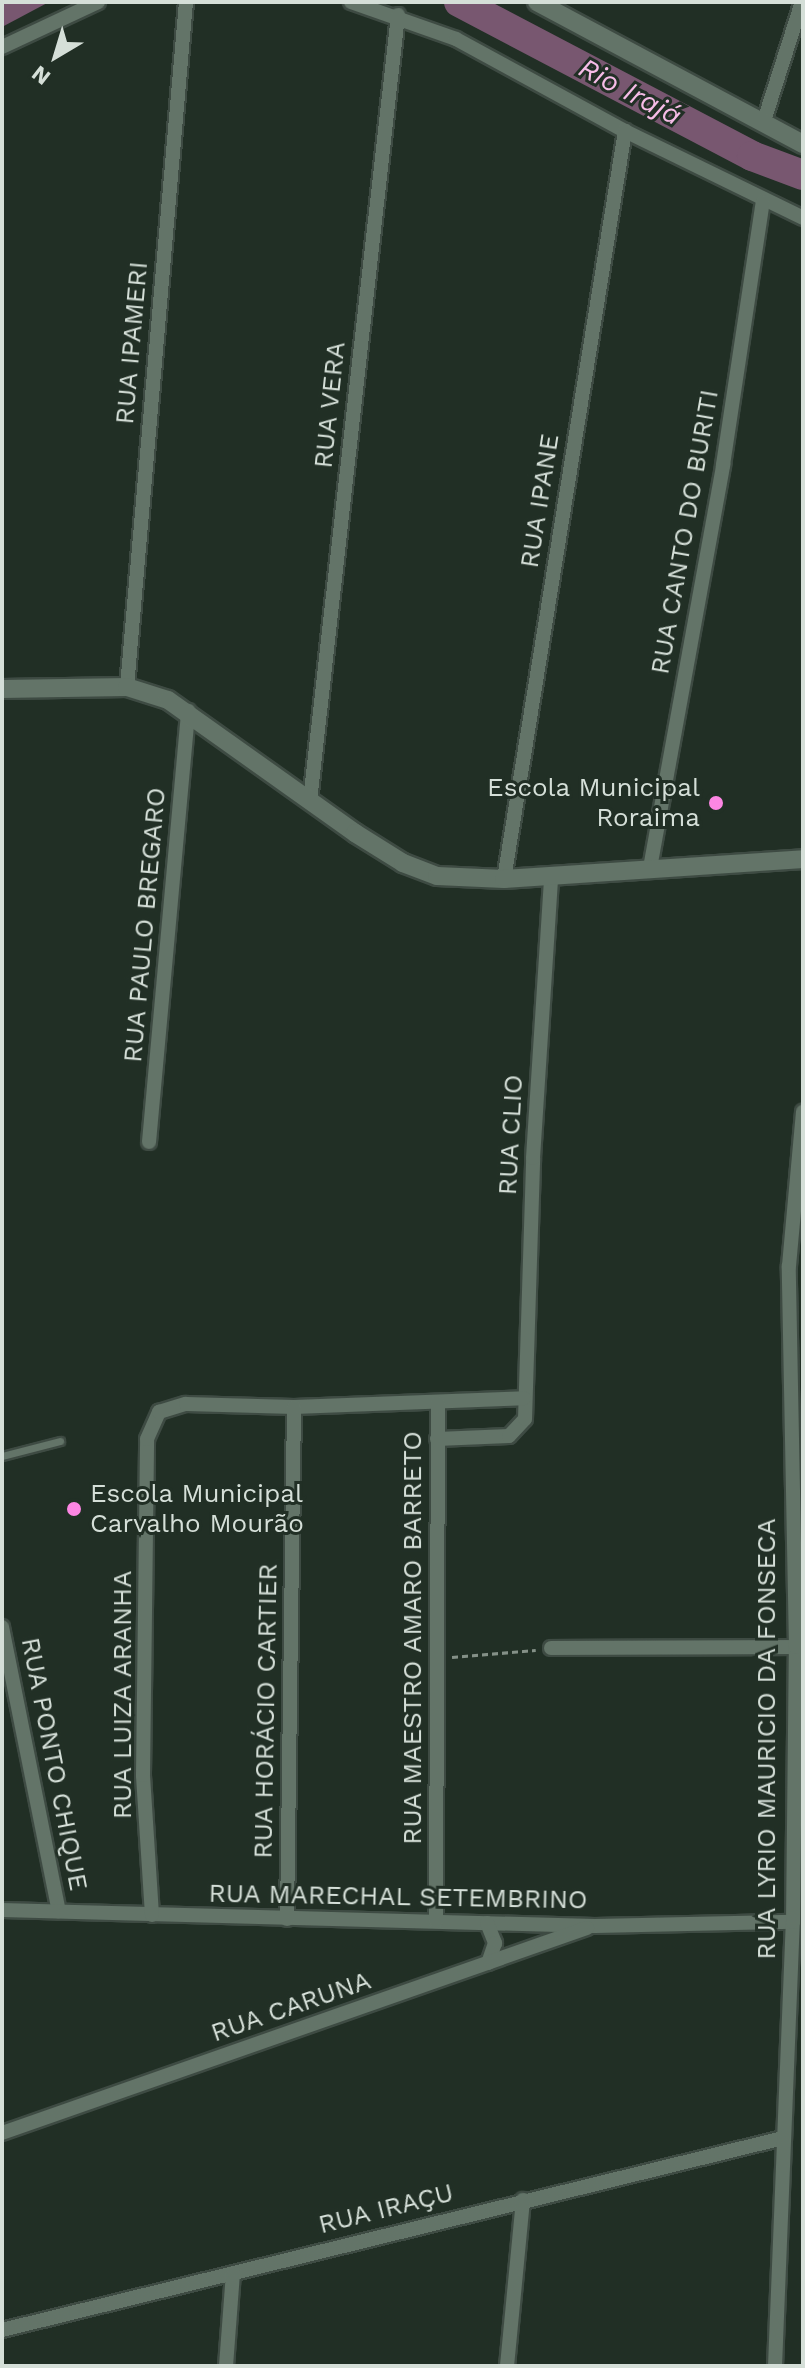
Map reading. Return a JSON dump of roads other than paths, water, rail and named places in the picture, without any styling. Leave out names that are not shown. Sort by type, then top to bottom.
[{"type":"street","points":[[2,47],[98,2]]},
{"type":"street","name":"RUA IPAMERI","points":[[127,687],[186,2]]},
{"type":"street","points":[[351,2],[398,15],[456,39],[625,131],[763,202],[803,218]]},
{"type":"street","points":[[538,2],[803,144]]},
{"type":"street","points":[[763,124],[802,2]]},
{"type":"street","name":"RUA VERA","points":[[310,801],[398,15]]},
{"type":"street","name":"RUA IPANE","points":[[504,879],[625,131]]},
{"type":"street","name":"RUA CANTO DO BURITI","points":[[650,868],[723,465],[763,202]]},
{"type":"street","points":[[2,689],[127,687],[188,711],[310,801],[403,863],[437,876],[504,879],[803,859]]},
{"type":"street","name":"RUA PAULO BREGARO","points":[[149,1142],[188,711]]},
{"type":"street","name":"RUA CLIO","points":[[437,1439],[514,1434],[525,1419],[551,876]]},
{"type":"street","name":"RUA LYRIO MAURICIO DA FONSECA","points":[[775,2366],[793,1922],[796,1647],[789,1266],[803,1112]]},
{"type":"street","points":[[294,1407],[524,1398]]},
{"type":"street","name":"RUA MAESTRO AMARO BARRETO","points":[[436,1921],[441,1658],[438,1403]]},
{"type":"street","name":"RUA LUIZA ARANHA","points":[[152,1915],[143,1775],[147,1439],[159,1412],[186,1404],[294,1407]]},
{"type":"street","name":"RUA HORÁCIO CARTIER","points":[[287,1919],[294,1407]]},
{"type":"street","name":"RUA PONTO CHIQUE","points":[[2,1627],[59,1911]]},
{"type":"street","points":[[551,1648],[796,1647]]},
{"type":"street","name":"RUA MARECHAL SETEMBRINO","points":[[2,1910],[595,1926],[793,1922]]},
{"type":"street","points":[[487,1923],[495,1943],[488,1963]]},
{"type":"street","name":"RUA CARUNA","points":[[2,2133],[595,1926]]},
{"type":"street","name":"RUA IRAÇU","points":[[2,2330],[783,2138]]},
{"type":"street","points":[[507,2366],[523,2200]]},
{"type":"street","points":[[226,2366],[233,2273]]},
{"type":"lane","points":[[2,1456],[60,1441]]},
{"type":"waterway","name":"Rio Irajá","points":[[459,2],[752,156],[803,175]]},
{"type":"place","name":"Escola Municipal Roraima","points":[[716,803]]},
{"type":"place","name":"Escola Municipal Carvalho Mourão","points":[[74,1509]]}]
